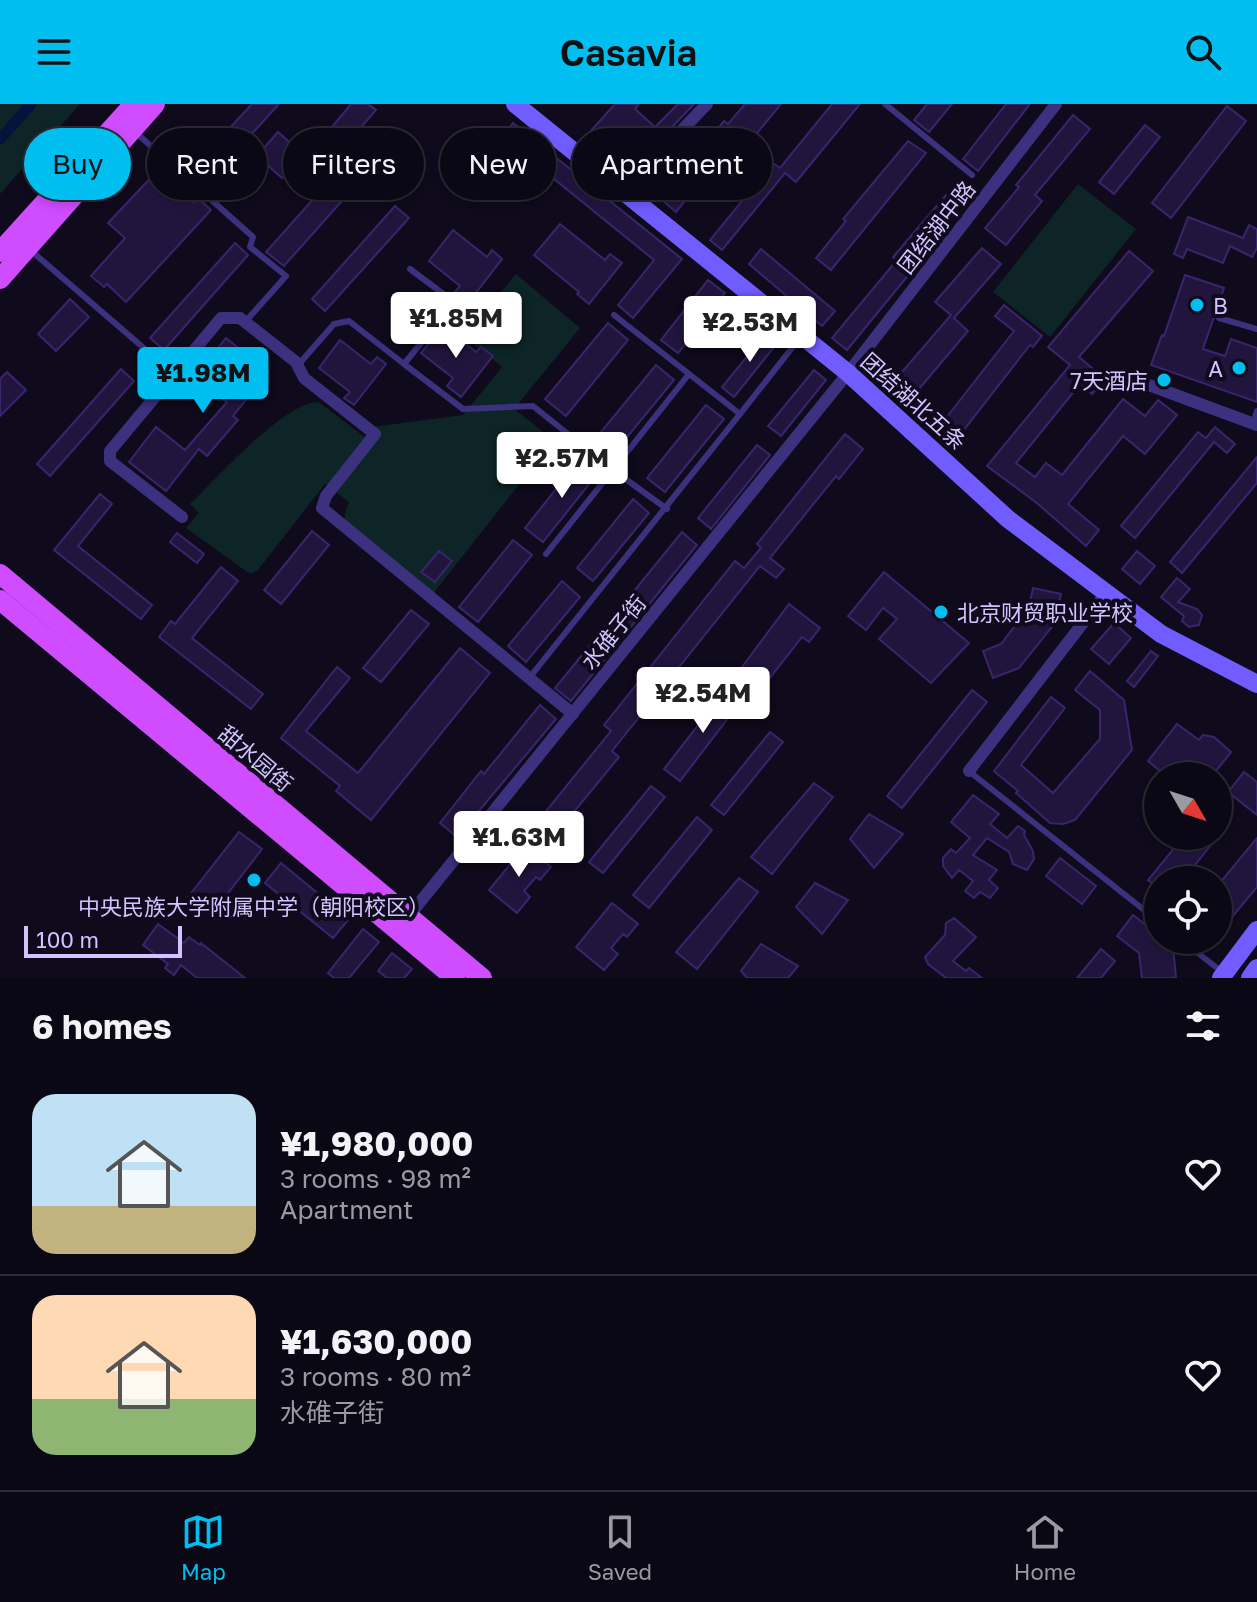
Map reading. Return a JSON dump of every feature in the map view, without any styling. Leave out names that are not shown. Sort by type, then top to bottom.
[{"type":"main road","points":[[0,252],[134,104]]},
{"type":"main road","points":[[0,279],[155,104]]},
{"type":"main road","name":"甜水园街","points":[[0,574],[482,978]]},
{"type":"main road","name":"甜水园街","points":[[0,600],[455,978]]},
{"type":"street","name":"团结湖北五条","points":[[515,104],[572,152]]},
{"type":"street","points":[[684,128],[707,104]]},
{"type":"street","name":"团结湖中路","points":[[848,373],[1056,104]]},
{"type":"street","name":"团结湖北五条","points":[[631,200],[848,373],[1008,519],[1161,634],[1257,684]]},
{"type":"street","points":[[182,517],[110,461],[110,451],[221,318],[240,318],[298,365],[304,378],[375,434],[326,496],[322,508],[573,714]]},
{"type":"street","name":"水碓子街","points":[[408,917],[848,373]]},
{"type":"street","points":[[1127,377],[1256,420]]},
{"type":"street","points":[[969,771],[1106,593]]},
{"type":"street","points":[[1222,976],[1257,930]]},
{"type":"street","points":[[1250,978],[1257,968]]},
{"type":"lane","points":[[885,104],[972,175]]},
{"type":"lane","points":[[132,130],[253,237],[250,247],[286,276],[245,322]]},
{"type":"lane","points":[[27,247],[160,362]]},
{"type":"lane","points":[[404,364],[454,302],[410,269]]},
{"type":"lane","points":[[614,315],[740,414]]},
{"type":"lane","points":[[1219,318],[1257,329]]},
{"type":"lane","points":[[298,365],[334,324],[349,321],[463,409],[533,406],[667,509]]},
{"type":"lane","points":[[529,678],[667,509],[801,336]]},
{"type":"lane","points":[[546,554],[689,374]]},
{"type":"lane","points":[[969,771],[1144,910]]},
{"type":"lane","points":[[1197,954],[1222,976]]},
{"type":"green space","points":[[0,104],[80,104],[59,128],[24,128],[24,167],[0,194]]},
{"type":"green space","points":[[1078,184],[1136,229],[1050,337],[993,292]]},
{"type":"green space","points":[[516,274],[580,328],[514,409],[554,440],[429,599],[345,532],[349,502],[325,484],[258,570],[250,574],[186,528],[199,513],[190,504],[270,427],[305,405],[319,402],[363,436],[370,436],[372,427],[463,415],[502,367],[464,336]]},
{"type":"building","points":[[252,104],[279,104],[257,128],[230,128]]},
{"type":"building","points":[[351,104],[368,104],[376,110],[360,128],[331,128]]},
{"type":"building","points":[[615,104],[639,104],[635,109],[655,127],[678,104],[694,104],[671,128],[593,128]]},
{"type":"building","points":[[745,104],[781,104],[761,128],[718,128],[724,121],[728,124]]},
{"type":"building","points":[[832,104],[860,104],[796,182],[785,173],[772,189],[772,164],[780,168]]},
{"type":"building","points":[[927,104],[952,104],[929,132],[914,120]]},
{"type":"building","points":[[1006,104],[1030,104],[978,171],[963,159]]},
{"type":"building","points":[[1227,106],[1246,121],[1171,218],[1152,203]]},
{"type":"building","points":[[1073,115],[1090,129],[1035,195],[1042,201],[1006,245],[985,228]]},
{"type":"building","points":[[1145,125],[1160,137],[1114,194],[1099,182]]},
{"type":"building","points":[[278,132],[283,136],[282,178],[267,165],[267,145]]},
{"type":"building","points":[[908,141],[926,153],[831,270],[816,258],[846,221],[843,219]]},
{"type":"building","points":[[556,158],[572,170],[572,194],[556,181]]},
{"type":"building","points":[[958,181],[972,192],[907,269],[911,272],[847,350],[832,338],[897,260],[893,257]]},
{"type":"building","points":[[147,182],[147,200],[200,200],[211,210],[126,302],[107,284],[104,287],[91,276],[125,238],[108,223]]},
{"type":"building","points":[[312,200],[343,200],[284,266],[266,252]]},
{"type":"building","points":[[580,200],[609,200],[682,259],[633,318],[618,305],[654,260]]},
{"type":"building","points":[[662,200],[686,200],[676,212]]},
{"type":"building","points":[[743,200],[763,200],[722,250],[710,240]]},
{"type":"building","points":[[395,206],[409,218],[325,311],[312,299]]},
{"type":"building","points":[[1188,217],[1243,238],[1249,225],[1257,229],[1257,248],[1252,257],[1230,246],[1223,263],[1187,249],[1183,258],[1174,254]]},
{"type":"building","points":[[560,224],[605,260],[610,254],[622,263],[589,304],[534,255]]},
{"type":"building","points":[[453,230],[487,257],[492,250],[502,259],[468,303],[455,292],[460,286],[429,261]]},
{"type":"building","points":[[235,243],[248,255],[164,350],[150,338]]},
{"type":"building","points":[[982,248],[1001,264],[954,318],[968,331],[908,402],[890,386],[951,315],[935,302]]},
{"type":"building","points":[[761,249],[835,311],[822,326],[749,264]]},
{"type":"building","points":[[1129,251],[1153,271],[1079,357],[1105,379],[1092,394],[1080,384],[1016,463],[1035,477],[1046,463],[1062,475],[1123,399],[1145,416],[1158,400],[1177,415],[1145,454],[1123,436],[1068,504],[1099,530],[1086,546],[1038,504],[987,466],[1070,365],[1048,347]]},
{"type":"building","points":[[1185,275],[1224,288],[1203,349],[1225,356],[1231,339],[1257,348],[1257,402],[1151,365]]},
{"type":"building","points":[[708,280],[725,293],[678,353],[661,340]]},
{"type":"building","points":[[70,299],[89,317],[56,351],[38,334]]},
{"type":"building","points":[[1004,305],[1042,336],[1033,347],[1030,345],[956,440],[939,427],[1014,331],[995,316]]},
{"type":"building","points":[[608,323],[628,340],[566,416],[545,399]]},
{"type":"building","points":[[443,326],[476,352],[481,347],[493,356],[461,397],[447,386],[453,378],[421,353]]},
{"type":"building","points":[[767,332],[779,341],[734,397],[722,387]]},
{"type":"building","points":[[226,338],[268,372],[233,416],[238,420],[207,456],[199,449],[166,491],[129,462],[156,427],[185,450],[227,402],[196,376]]},
{"type":"building","points":[[340,340],[371,364],[377,357],[386,364],[354,405],[344,398],[350,392],[319,368]]},
{"type":"building","points":[[656,365],[674,380],[614,453],[596,438]]},
{"type":"building","points":[[121,369],[134,381],[50,476],[37,464]]},
{"type":"building","points":[[814,370],[826,380],[781,436],[768,426]]},
{"type":"building","points":[[7,372],[26,390],[0,416],[0,379]]},
{"type":"building","points":[[706,405],[724,419],[665,492],[647,478]]},
{"type":"building","points":[[1215,427],[1235,444],[1227,453],[1214,442],[1135,538],[1121,526],[1198,432],[1206,438]]},
{"type":"building","points":[[845,434],[863,449],[839,479],[836,476],[770,558],[784,569],[776,578],[760,566],[612,751],[619,757],[555,835],[538,821],[611,731],[604,725],[735,561],[744,568],[761,548],[757,544]]},
{"type":"building","points":[[757,445],[770,455],[711,529],[698,518]]},
{"type":"building","points":[[1257,457],[1257,483],[1182,573],[1170,562]]},
{"type":"building","points":[[580,459],[598,473],[543,542],[525,528]]},
{"type":"building","points":[[100,494],[112,504],[78,546],[152,605],[141,619],[54,550]]},
{"type":"building","points":[[633,499],[649,513],[593,581],[577,568]]},
{"type":"building","points":[[312,531],[329,545],[281,604],[264,590]]},
{"type":"building","points":[[682,532],[697,545],[571,701],[555,688]]},
{"type":"building","points":[[177,533],[204,554],[197,563],[170,542]]},
{"type":"building","points":[[513,540],[532,555],[478,622],[459,607]]},
{"type":"building","points":[[439,551],[452,561],[435,582],[421,572]]},
{"type":"building","points":[[1137,551],[1155,566],[1140,584],[1122,569]]},
{"type":"building","points":[[221,567],[238,581],[192,638],[263,694],[251,709],[159,637],[171,621],[175,624]]},
{"type":"building","points":[[884,572],[969,643],[931,683],[879,639],[897,619],[883,608],[866,630],[848,616]]},
{"type":"building","points":[[1177,578],[1190,589],[1178,602],[1197,609],[1202,615],[1199,625],[1189,627],[1182,621],[1184,616],[1161,597]]},
{"type":"building","points":[[562,581],[580,597],[526,662],[508,646]]},
{"type":"building","points":[[1033,588],[1061,594],[1055,623],[1019,668],[993,678],[983,651],[1001,644],[1029,607]]},
{"type":"building","points":[[789,604],[820,628],[809,642],[802,637],[765,684],[742,667]]},
{"type":"building","points":[[411,610],[429,624],[381,682],[363,668]]},
{"type":"building","points":[[1114,623],[1131,638],[1109,664],[1091,649]]},
{"type":"building","points":[[460,648],[490,673],[371,820],[336,791],[340,786],[281,738],[337,667],[350,678],[306,731],[358,773]]},
{"type":"building","points":[[1151,651],[1158,656],[1134,687],[1127,681]]},
{"type":"building","points":[[1090,671],[1124,700],[1132,750],[1075,820],[1063,824],[1050,823],[994,771],[1051,697],[1065,708],[1021,765],[1053,793],[1100,739],[1100,710],[1075,690]]},
{"type":"building","points":[[727,688],[742,700],[680,781],[664,769]]},
{"type":"building","points":[[972,690],[987,702],[902,808],[887,796]]},
{"type":"building","points":[[540,705],[556,719],[457,837],[440,823]]},
{"type":"building","points":[[1177,724],[1199,740],[1203,735],[1214,737],[1231,752],[1223,762],[1148,761]]},
{"type":"building","points":[[770,732],[783,742],[724,815],[711,805]]},
{"type":"building","points":[[1244,772],[1257,782],[1257,815],[1232,795],[1232,787]]},
{"type":"building","points":[[814,783],[833,797],[772,874],[751,857]]},
{"type":"building","points":[[651,786],[665,797],[603,873],[589,862]]},
{"type":"building","points":[[973,795],[999,814],[990,824],[1007,838],[1018,826],[1025,831],[1024,835],[1033,851],[1034,859],[1027,870],[1013,864],[1009,852],[987,838],[973,855],[997,870],[989,880],[998,888],[990,898],[980,892],[974,898],[965,891],[973,881],[959,870],[952,878],[943,866],[943,858],[951,849],[956,853],[970,838],[951,822]]},
{"type":"building","points":[[869,814],[903,834],[874,868],[850,839]]},
{"type":"building","points":[[697,817],[712,830],[649,908],[633,895]]},
{"type":"building","points":[[239,832],[262,849],[211,915],[188,897]]},
{"type":"building","points":[[1257,838],[1257,887],[1232,917],[1232,868]]},
{"type":"building","points":[[525,846],[551,867],[540,880],[536,877],[524,891],[530,897],[517,913],[489,890]]},
{"type":"building","points":[[1173,850],[1207,850],[1194,866],[1159,866]]},
{"type":"building","points":[[1060,858],[1096,886],[1082,904],[1046,876]]},
{"type":"building","points":[[281,863],[349,919],[333,938],[265,883]]},
{"type":"building","points":[[739,878],[758,892],[697,969],[676,952]]},
{"type":"building","points":[[815,883],[848,900],[822,934],[796,907]]},
{"type":"building","points":[[612,903],[638,924],[627,937],[623,934],[611,948],[618,954],[604,970],[576,947]]},
{"type":"building","points":[[1133,915],[1144,923],[1144,954],[1174,954],[1176,978],[1142,978],[1139,953],[1117,936]]},
{"type":"building","points":[[954,918],[976,937],[953,961],[982,978],[946,978],[928,964],[925,957],[945,935],[946,923]]},
{"type":"building","points":[[158,924],[184,943],[189,937],[201,943],[245,978],[197,978],[181,965],[174,975],[165,968],[168,964],[143,945]]},
{"type":"building","points":[[363,929],[379,942],[349,978],[334,978],[328,973]]},
{"type":"building","points":[[761,944],[798,966],[788,978],[747,978],[741,971]]},
{"type":"building","points":[[1101,949],[1115,961],[1101,978],[1077,978]]},
{"type":"building","points":[[392,953],[412,969],[404,978],[387,978],[378,971]]},
{"type":"waterway","points":[[0,139],[31,104]]},
{"type":"place","name":"B","points":[[1197,305]]},
{"type":"place","name":"A","points":[[1239,368]]},
{"type":"place","name":"7天酒店","points":[[1164,380]]},
{"type":"place","name":"北京财贸职业学校","points":[[941,612]]},
{"type":"place","name":"中央民族大学附属中学（朝阳校区）","points":[[254,880]]}]
